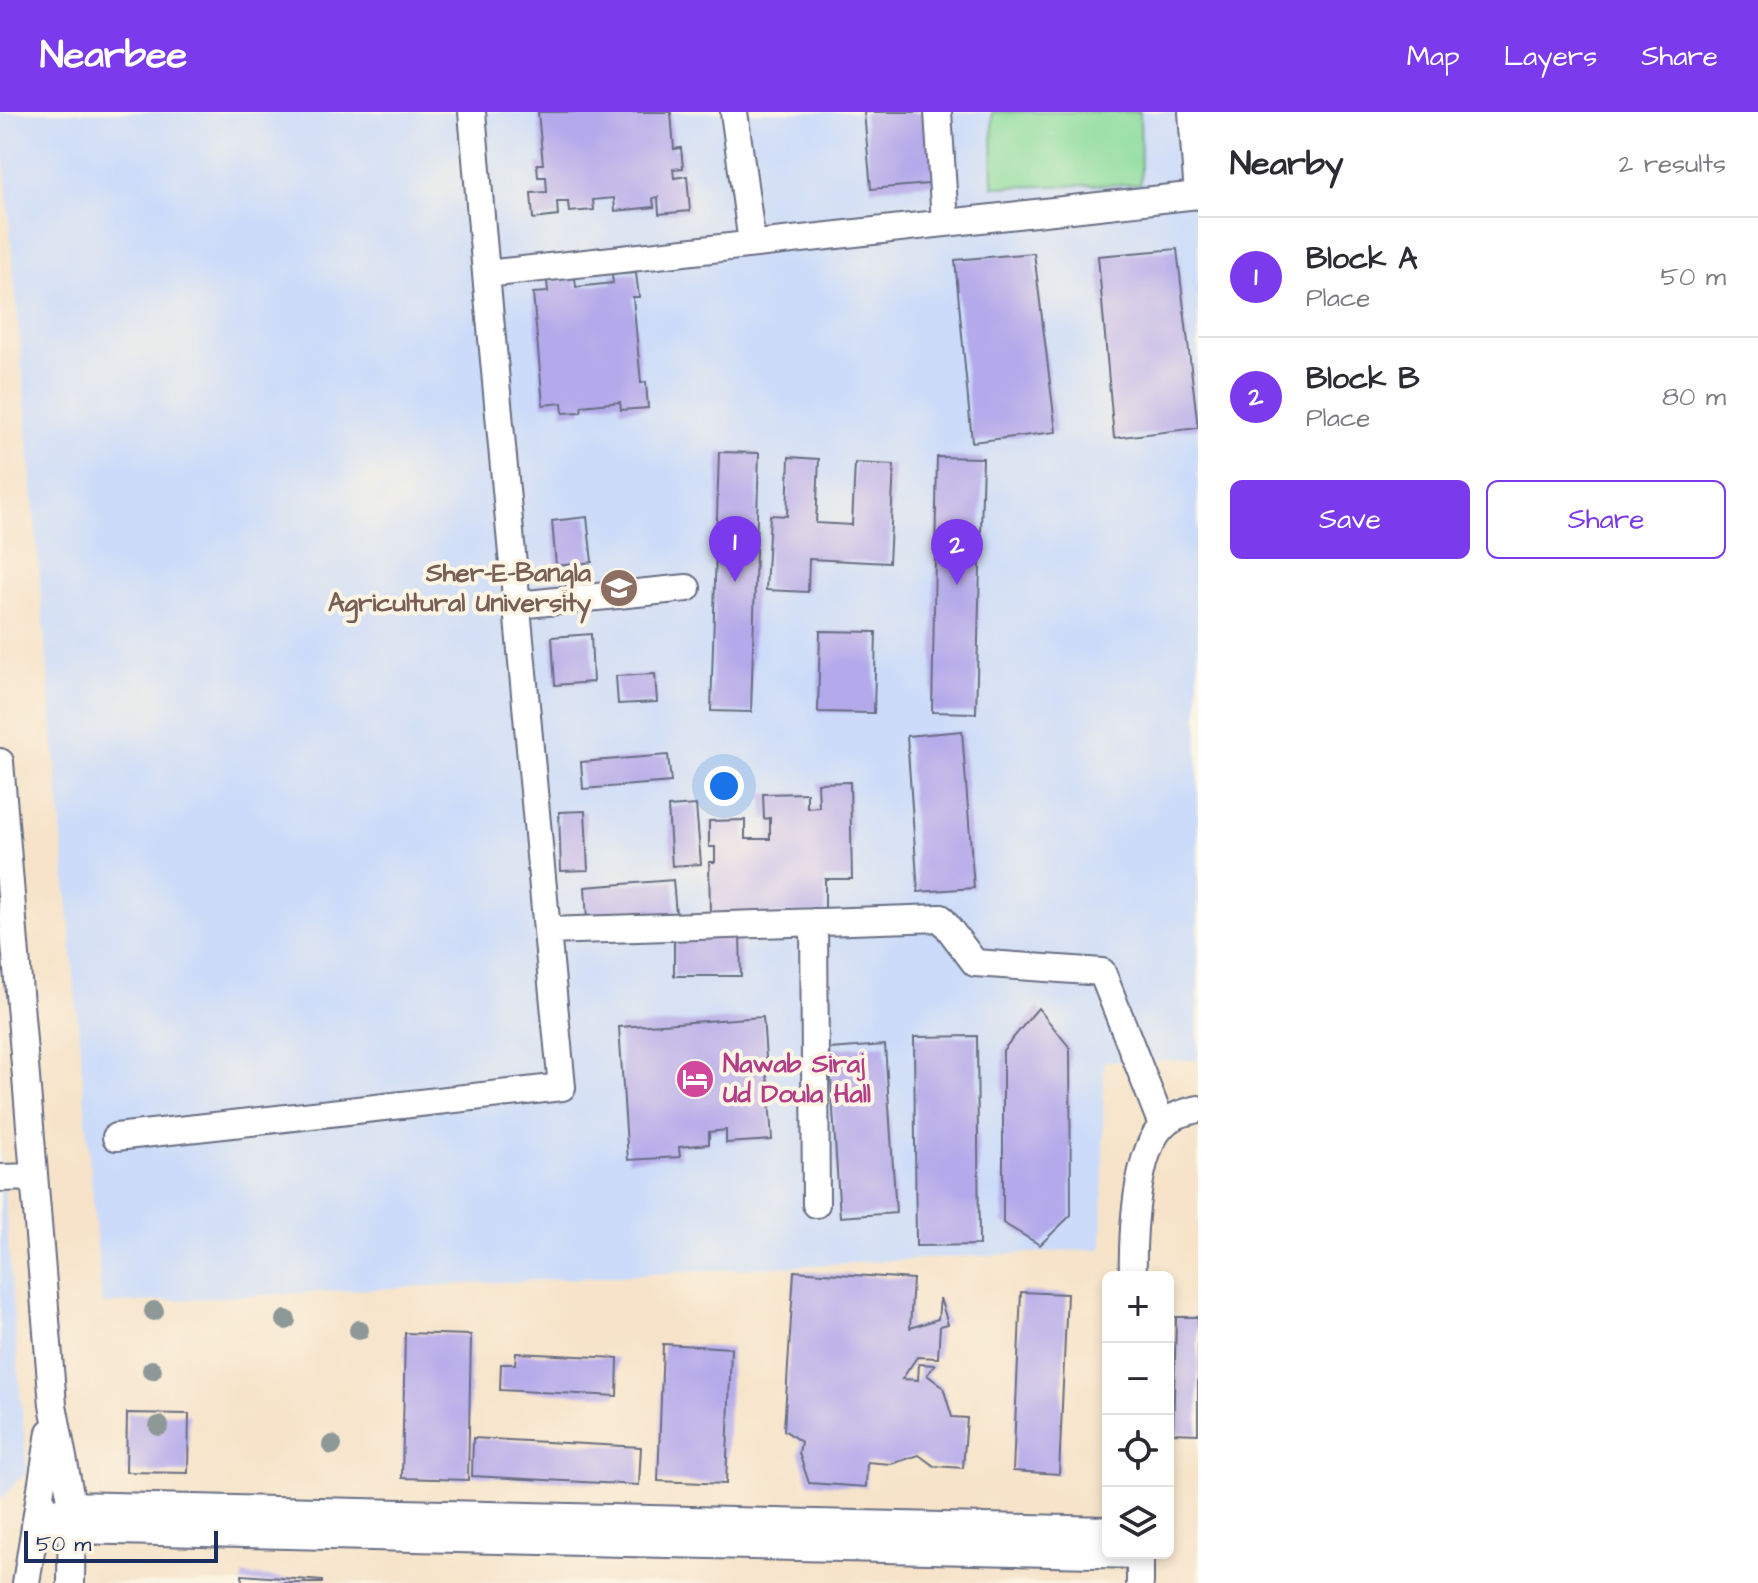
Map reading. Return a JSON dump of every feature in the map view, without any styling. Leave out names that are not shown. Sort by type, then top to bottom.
[{"type":"street","points":[[116,1137],[562,1087],[472,112]]},
{"type":"street","points":[[734,112],[752,243]]},
{"type":"street","points":[[938,112],[945,223]]},
{"type":"street","points":[[486,274],[1198,196],[1192,112]]},
{"type":"street","points":[[517,605],[687,588]]},
{"type":"street","points":[[0,762],[53,1405],[54,1517],[71,1583]]},
{"type":"street","points":[[547,931],[941,918],[975,963],[1102,972],[1162,1125]]},
{"type":"street","points":[[814,922],[816,1204]]},
{"type":"street","points":[[1133,1271],[1133,1218],[1155,1136],[1162,1125],[1174,1117],[1198,1109]]},
{"type":"street","points":[[0,1178],[34,1177]]},
{"type":"street","points":[[54,1517],[1102,1530]]},
{"type":"street","points":[[54,1517],[1102,1553]]},
{"type":"street","points":[[26,1583],[54,1517]]},
{"type":"street","points":[[1140,1559],[1140,1583]]},
{"type":"shaded area","name":"Sher-E-Bangla Agricultural University","points":[[0,112],[1198,112],[1198,1060],[1104,1061],[1102,1249],[102,1304]]},
{"type":"shaded area","points":[[0,1146],[27,1471],[0,1500]]},
{"type":"green space","points":[[992,112],[1140,112],[1141,184],[993,187]]},
{"type":"building","points":[[538,112],[671,112],[674,149],[681,148],[683,168],[673,169],[674,178],[687,176],[690,211],[659,214],[658,197],[653,198],[654,207],[615,211],[614,198],[593,200],[594,210],[569,212],[568,202],[557,202],[558,216],[533,219],[531,193],[547,192],[546,177],[538,177],[537,164],[543,164]]},
{"type":"building","points":[[864,112],[933,112],[940,183],[871,189]]},
{"type":"building","points":[[1177,249],[1198,428],[1114,438],[1098,256]]},
{"type":"building","points":[[1034,253],[1056,432],[972,442],[955,260]]},
{"type":"building","points":[[636,273],[639,297],[633,297],[641,383],[646,382],[648,408],[621,410],[620,402],[582,406],[581,412],[563,413],[562,403],[543,405],[533,293],[548,292],[547,281],[575,278],[576,287],[613,283],[612,275]]},
{"type":"building","points":[[719,452],[759,453],[751,712],[711,711]]},
{"type":"building","points":[[789,457],[819,459],[816,523],[852,525],[855,463],[894,465],[889,563],[809,559],[808,592],[766,590],[770,515],[787,516]]},
{"type":"building","points":[[937,457],[983,458],[976,713],[932,712]]},
{"type":"building","points":[[587,517],[592,562],[556,566],[552,521]]},
{"type":"building","points":[[820,631],[876,632],[874,713],[818,712]]},
{"type":"building","points":[[591,634],[593,682],[555,685],[552,637]]},
{"type":"building","points":[[655,674],[657,702],[618,704],[616,676]]},
{"type":"building","points":[[962,731],[974,888],[918,892],[907,736]]},
{"type":"building","points":[[668,755],[671,782],[583,789],[581,762]]},
{"type":"building","points":[[850,782],[852,879],[825,879],[825,913],[710,914],[709,862],[715,862],[715,847],[709,847],[709,821],[745,820],[745,839],[770,839],[770,818],[764,819],[763,794],[807,793],[807,808],[819,807],[818,783]]},
{"type":"building","points":[[696,805],[701,864],[672,866],[668,807]]},
{"type":"building","points":[[585,811],[588,870],[561,871],[559,812]]},
{"type":"building","points":[[673,880],[676,914],[587,921],[585,887]]},
{"type":"building","points":[[674,932],[740,932],[741,976],[674,976]]},
{"type":"building","points":[[1038,1008],[1070,1048],[1071,1215],[1040,1245],[1003,1223],[1003,1050]]},
{"type":"building","name":"Nawab Siraj Ud Doula Hall","points":[[763,1017],[772,1140],[726,1143],[726,1130],[709,1132],[709,1144],[679,1147],[680,1157],[628,1160],[619,1027]]},
{"type":"building","points":[[977,1036],[979,1245],[916,1246],[914,1037]]},
{"type":"building","points":[[885,1045],[896,1213],[840,1217],[829,1049]]},
{"type":"building","points":[[794,1271],[913,1279],[910,1328],[938,1319],[940,1298],[948,1324],[940,1326],[938,1358],[917,1357],[902,1379],[918,1380],[919,1364],[935,1365],[927,1375],[943,1387],[952,1417],[967,1418],[963,1468],[934,1466],[919,1455],[891,1464],[867,1462],[866,1487],[809,1483],[799,1453],[801,1442],[784,1430]]},
{"type":"building","points":[[1021,1292],[1067,1294],[1059,1474],[1013,1471]]},
{"type":"building","points":[[1176,1317],[1198,1317],[1198,1434],[1174,1433]]},
{"type":"building","points":[[405,1333],[471,1335],[468,1480],[402,1478]]},
{"type":"building","points":[[663,1344],[731,1348],[726,1484],[658,1481]]},
{"type":"building","points":[[516,1353],[618,1358],[617,1396],[500,1390],[501,1364],[515,1364]]},
{"type":"building","points":[[127,1413],[189,1414],[188,1473],[126,1472]]},
{"type":"building","points":[[473,1438],[641,1447],[639,1485],[472,1476]]},
{"type":"building","points":[[242,1575],[322,1581],[322,1583],[242,1583]]},
{"type":"place","name":"Block A","points":[[735,582]]},
{"type":"place","name":"Block B","points":[[957,585]]},
{"type":"place","name":"Sher-E-Bangla Agricultural University","points":[[619,588]]},
{"type":"place","name":"Nawab Siraj Ud Doula Hall","points":[[695,1079]]}]
